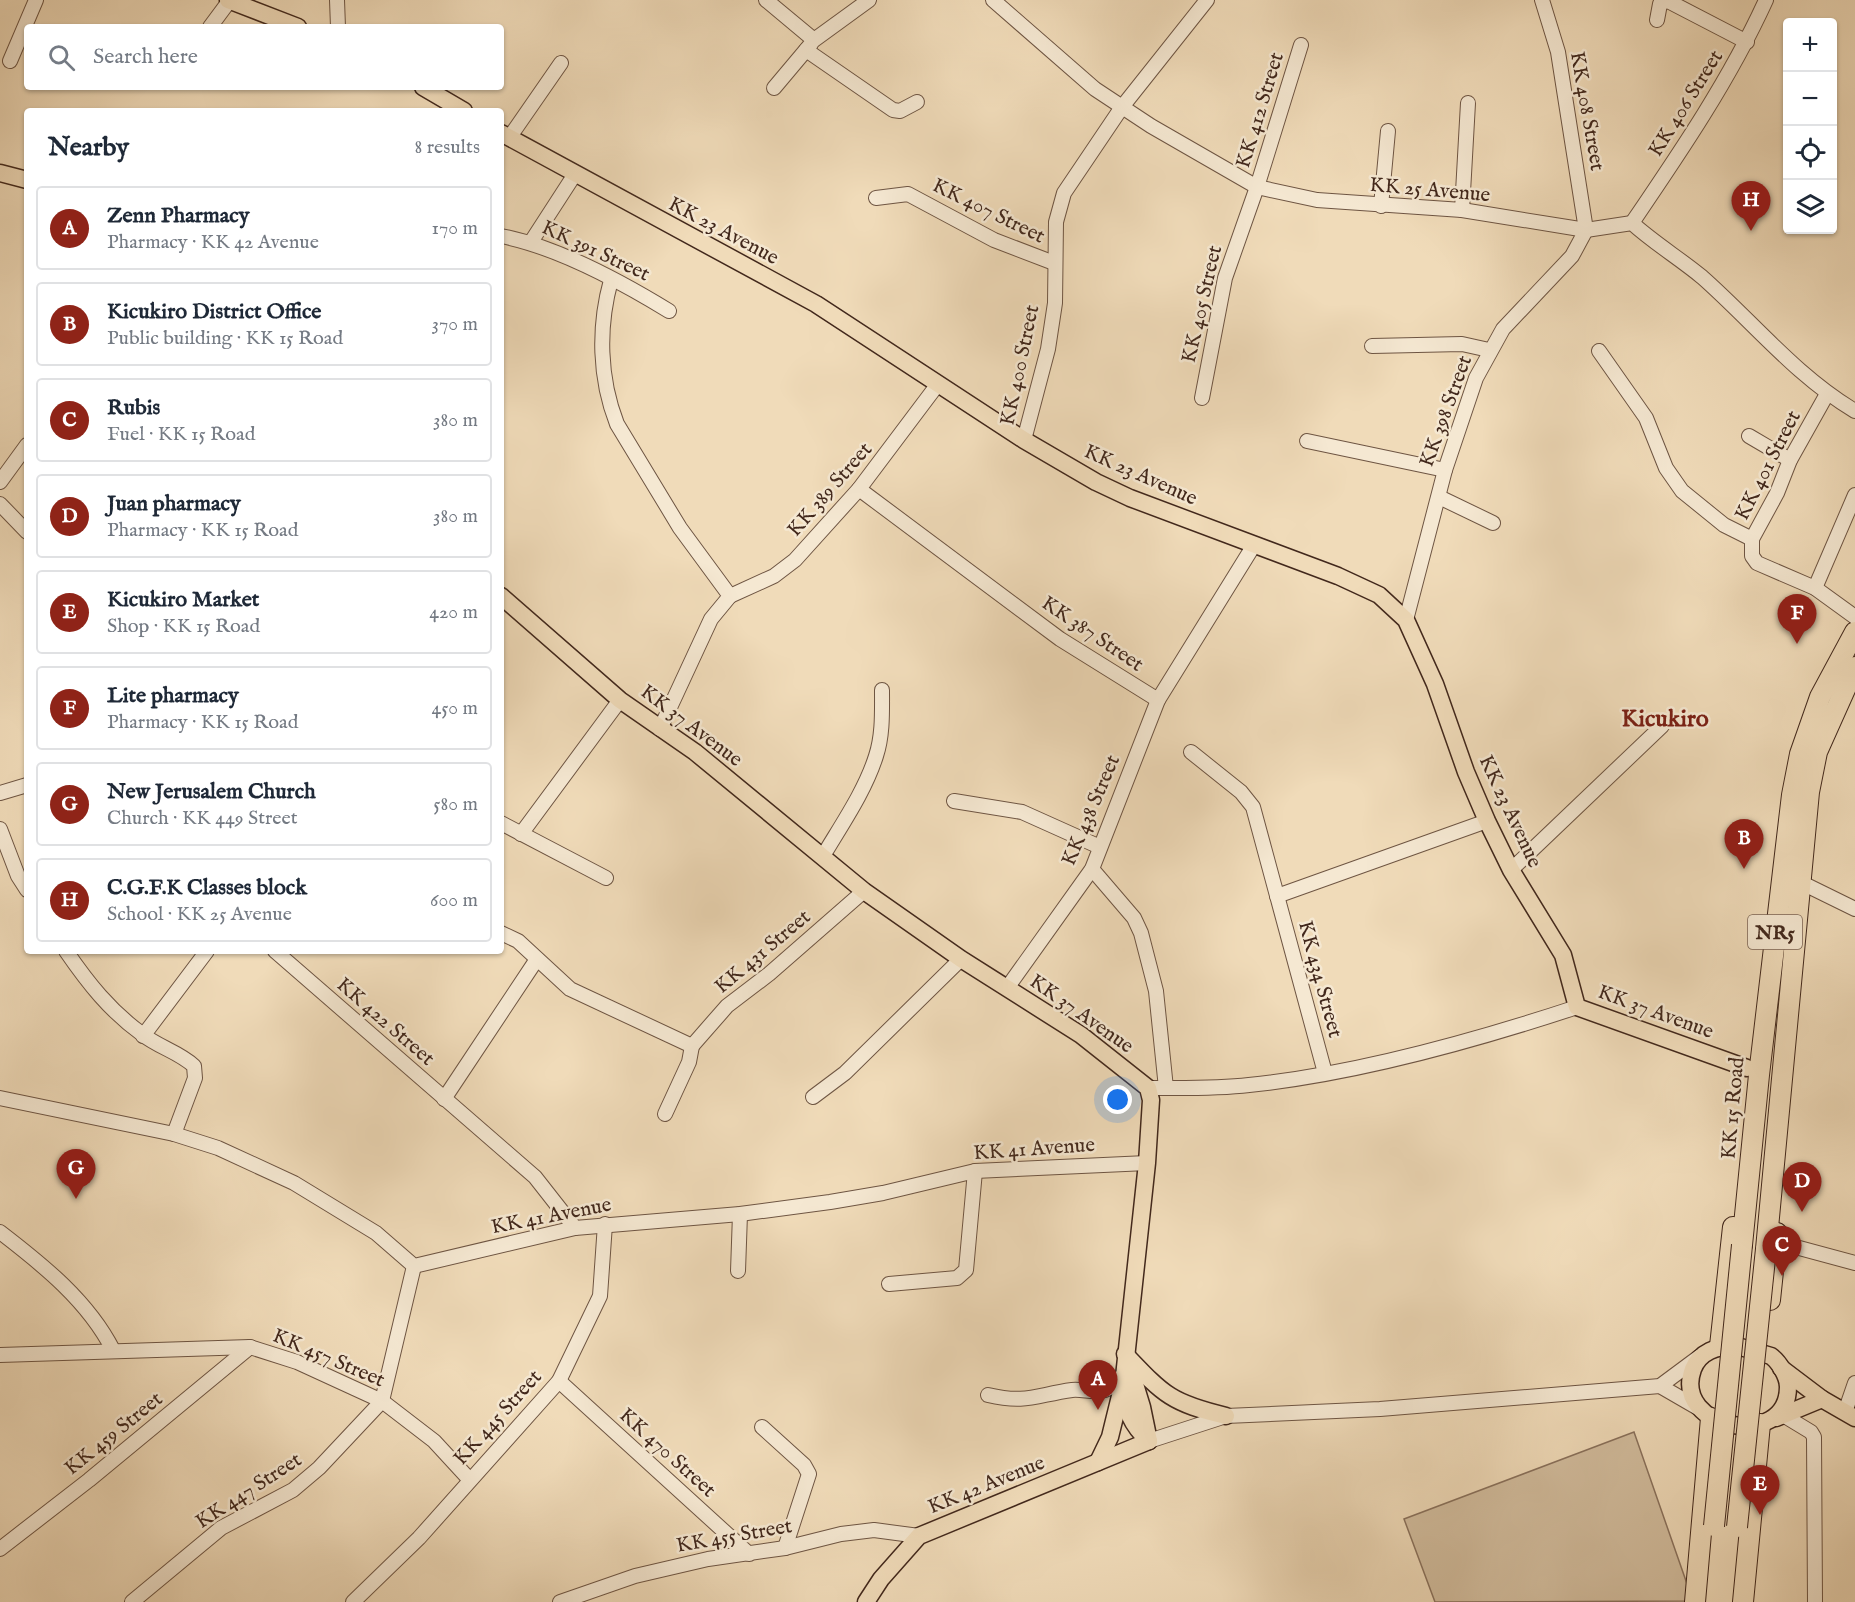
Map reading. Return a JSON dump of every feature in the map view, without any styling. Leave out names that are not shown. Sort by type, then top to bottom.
[{"type":"highway","name":"KK 15 Road","points":[[1706,1602],[1780,880],[1800,754],[1820,696],[1855,632]]},
{"type":"highway","name":"NR5","points":[[1732,1602],[1737,1527],[1771,1246],[1788,1014],[1812,776],[1817,752],[1852,677]]},
{"type":"highway","points":[[1712,1350],[1749,1038],[1766,1004]]},
{"type":"highway","points":[[1764,1353],[1771,1246]]},
{"type":"highway","points":[[1695,1602],[1705,1413]]},
{"type":"highway","points":[[1743,1602],[1773,1419]]},
{"type":"main road","points":[[229,0],[290,24]]},
{"type":"main road","points":[[428,90],[459,108]]},
{"type":"main road","name":"KK 23 Avenue","points":[[505,135],[816,304],[1024,440],[1096,482],[1338,576],[1379,595],[1406,620],[1435,684],[1466,772],[1487,820],[1511,870],[1563,955],[1577,1007]]},
{"type":"main road","points":[[1,177],[24,180]]},
{"type":"main road","name":"KK 37 Avenue","points":[[504,600],[620,700],[695,752],[864,891],[961,959],[1081,1035],[1148,1089]]},
{"type":"main road","name":"KK 37 Avenue","points":[[1577,1007],[1747,1068]]},
{"type":"main road","points":[[1098,1462],[1110,1437],[1123,1380],[1146,1163],[1151,1100],[1148,1089]]},
{"type":"main road","points":[[1773,1419],[1788,1394],[1788,1383],[1774,1359],[1745,1346],[1712,1350],[1694,1367],[1691,1378],[1693,1399],[1705,1413],[1747,1427],[1773,1419],[1822,1399]]},
{"type":"main road","points":[[1125,1354],[1161,1391],[1176,1401],[1226,1416]]},
{"type":"main road","points":[[1125,1354],[1142,1407],[1149,1441]]},
{"type":"main road","points":[[1781,1368],[1822,1399],[1850,1415]]},
{"type":"main road","points":[[1123,1380],[1129,1417],[1137,1430],[1149,1441]]},
{"type":"main road","name":"KK 42 Avenue","points":[[866,1602],[881,1580],[919,1536],[1149,1441]]},
{"type":"street","points":[[26,24],[36,0]]},
{"type":"street","points":[[212,24],[229,0]]},
{"type":"street","points":[[337,0],[338,24]]},
{"type":"street","points":[[766,0],[810,45],[893,110],[900,111],[917,102]]},
{"type":"street","points":[[774,88],[810,45],[869,0]]},
{"type":"street","name":"KK 25 Avenue","points":[[993,0],[1095,88],[1122,107],[1257,187],[1317,200],[1462,210],[1586,230],[1632,223]]},
{"type":"street","name":"KK 407 Street","points":[[876,198],[908,194],[994,240],[1054,263],[1056,222],[1064,193],[1122,107],[1207,0]]},
{"type":"street","name":"KK 408 Street","points":[[1542,0],[1558,52],[1586,230]]},
{"type":"street","points":[[1658,20],[1660,4],[1666,0],[1747,42]]},
{"type":"street","name":"KK 406 Street","points":[[1632,223],[1698,125],[1747,42],[1766,0]]},
{"type":"street","points":[[10,61],[24,28]]},
{"type":"street","name":"KK 412 Street","points":[[1257,187],[1301,45]]},
{"type":"street","points":[[505,135],[561,63]]},
{"type":"street","points":[[1462,210],[1468,103]]},
{"type":"street","points":[[1381,206],[1388,131]]},
{"type":"street","points":[[531,242],[575,174]]},
{"type":"street","name":"KK 405 Street","points":[[1202,398],[1225,278],[1257,187]]},
{"type":"street","points":[[1632,223],[1655,244],[1701,276],[1827,394],[1855,411]]},
{"type":"street","name":"KK 398 Street","points":[[1406,620],[1445,470],[1465,407],[1489,350],[1503,329],[1572,256],[1586,230]]},
{"type":"street","name":"KK 391 Street","points":[[504,237],[531,242],[669,311]]},
{"type":"street","name":"KK 400 Street","points":[[1024,440],[1048,349],[1055,303],[1054,263]]},
{"type":"street","points":[[611,280],[601,329],[610,406],[617,424],[658,488],[680,528],[730,596],[711,619],[660,729]]},
{"type":"street","points":[[1372,346],[1462,344],[1489,350]]},
{"type":"street","points":[[1599,351],[1646,418],[1666,468],[1682,491],[1724,525],[1752,539]]},
{"type":"street","name":"KK 389 Street","points":[[730,596],[774,576],[795,560],[859,489],[938,384]]},
{"type":"street","name":"KK 401 Street","points":[[1815,588],[1757,563],[1752,556],[1752,539],[1777,493],[1790,460],[1827,394]]},
{"type":"street","points":[[1749,436],[1790,460]]},
{"type":"street","points":[[1307,441],[1445,470]]},
{"type":"street","points":[[0,482],[24,449]]},
{"type":"street","name":"KK 387 Street","points":[[859,489],[1060,639],[1158,700],[1254,545]]},
{"type":"street","points":[[1855,495],[1815,588],[1855,617]]},
{"type":"street","name":"KK 398 Street","points":[[1439,497],[1492,523]]},
{"type":"street","points":[[0,504],[24,529]]},
{"type":"street","points":[[823,856],[866,782],[877,754],[882,722],[882,690]]},
{"type":"street","points":[[521,834],[620,700]]},
{"type":"street","name":"KK 438 Street","points":[[1008,988],[1092,869],[1158,700]]},
{"type":"street","points":[[1511,870],[1662,726]]},
{"type":"street","name":"KK 434 Street","points":[[1191,752],[1241,792],[1253,807],[1326,1073]]},
{"type":"street","points":[[0,792],[24,786]]},
{"type":"street","points":[[954,801],[1022,812],[1100,847]]},
{"type":"street","points":[[1277,896],[1487,820]]},
{"type":"street","points":[[504,825],[606,878]]},
{"type":"street","points":[[0,829],[18,876],[24,885]]},
{"type":"street","points":[[1092,869],[1134,918],[1141,933],[1156,991],[1166,1088]]},
{"type":"street","points":[[1800,882],[1855,909]]},
{"type":"street","name":"KK 431 Street","points":[[665,1114],[689,1062],[692,1046],[727,1006],[864,891]]},
{"type":"street","points":[[504,934],[518,941],[570,989],[692,1046]]},
{"type":"street","points":[[68,954],[98,996],[143,1036],[194,1066],[195,1078],[174,1134]]},
{"type":"street","points":[[143,1036],[205,954]]},
{"type":"street","name":"KK 422 Street","points":[[277,954],[535,1177],[575,1228]]},
{"type":"street","name":"KK 422 Street","points":[[444,1099],[537,959]]},
{"type":"street","points":[[813,1097],[845,1073],[961,959]]},
{"type":"street","name":"KK 37 Avenue","points":[[1148,1089],[1248,1085],[1326,1073],[1486,1037],[1577,1007]]},
{"type":"street","points":[[0,1098],[174,1134],[218,1148],[294,1184],[376,1233],[414,1266]]},
{"type":"street","name":"KK 41 Avenue","points":[[414,1266],[575,1228],[740,1214],[883,1193],[975,1170],[1146,1163]]},
{"type":"street","points":[[889,1284],[957,1278],[966,1270],[975,1170]]},
{"type":"street","points":[[738,1271],[740,1214]]},
{"type":"street","name":"KK 445 Street","points":[[353,1602],[419,1538],[469,1479],[559,1381],[600,1296],[605,1224]]},
{"type":"street","points":[[0,1232],[32,1257],[77,1299],[103,1331],[113,1350]]},
{"type":"street","points":[[1771,1246],[1855,1263]]},
{"type":"street","name":"KK 447 Street","points":[[132,1602],[221,1528],[293,1490],[319,1468],[382,1401],[414,1266]]},
{"type":"street","name":"KK 457 Street","points":[[0,1355],[250,1347],[297,1362],[382,1401],[434,1441],[469,1479]]},
{"type":"street","name":"KK 459 Street","points":[[0,1549],[89,1480],[250,1347]]},
{"type":"street","points":[[1149,1441],[1226,1416],[1414,1406],[1660,1386],[1712,1350]]},
{"type":"street","points":[[988,1395],[1012,1401],[1032,1400],[1073,1390],[1100,1391],[1123,1380]]},
{"type":"street","name":"KK 470 Street","points":[[559,1381],[749,1554]]},
{"type":"street","points":[[1850,1415],[1855,1383]]},
{"type":"street","points":[[1660,1386],[1705,1413]]},
{"type":"street","points":[[1773,1419],[1811,1432],[1814,1437],[1815,1602]]},
{"type":"street","points":[[762,1426],[804,1465],[809,1474],[785,1548]]},
{"type":"street","name":"KK 455 Street","points":[[560,1602],[634,1576],[708,1559],[785,1548],[874,1530],[919,1536]]},
{"type":"shaded area","points":[[1634,1432],[1693,1601],[1435,1602],[1404,1519]]},
{"type":"place","name":"C.G.F.K Classes block","points":[[1751,231]]},
{"type":"place","name":"Lite pharmacy","points":[[1797,644]]},
{"type":"place","name":"Kicukiro District Office","points":[[1744,869]]},
{"type":"place","name":"New Jerusalem Church","points":[[76,1199]]},
{"type":"place","name":"Juan pharmacy","points":[[1802,1212]]},
{"type":"place","name":"Rubis","points":[[1782,1276]]},
{"type":"place","name":"Zenn Pharmacy","points":[[1098,1410]]},
{"type":"place","name":"Kicukiro Market","points":[[1760,1515]]},
{"type":"district","name":"Kicukiro","points":[[1665,718]]}]
